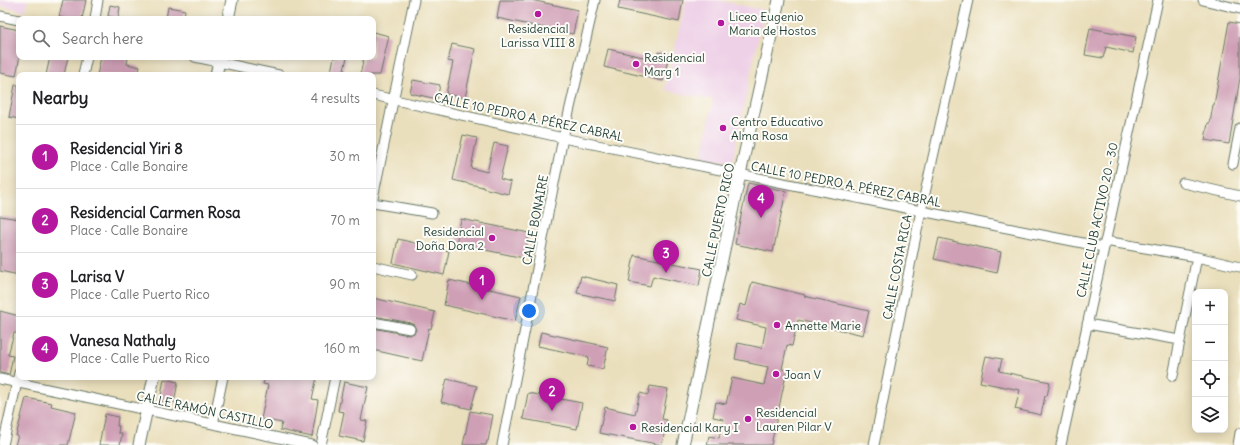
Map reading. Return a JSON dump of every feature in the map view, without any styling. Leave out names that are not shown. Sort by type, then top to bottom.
[{"type":"street","points":[[95,16],[98,0]]},
{"type":"street","points":[[229,16],[232,0]]},
{"type":"street","points":[[376,184],[414,0]]},
{"type":"street","name":"CALLE BONAIRE","points":[[502,445],[563,138],[595,0]]},
{"type":"street","name":"CALLE PUERTO RICO","points":[[684,445],[740,174],[779,0]]},
{"type":"street","name":"CALLE COSTA RICA","points":[[874,445],[921,211],[968,0]]},
{"type":"street","name":"CALLE CLUB ACTIVO 20 - 30","points":[[1061,445],[1158,0]]},
{"type":"street","points":[[1203,0],[1240,9]]},
{"type":"street","points":[[0,16],[16,19]]},
{"type":"street","points":[[84,72],[86,60]]},
{"type":"street","points":[[217,72],[220,60],[267,72]]},
{"type":"street","name":"CALLE 10 PEDRO A. PÉREZ CABRAL","points":[[376,96],[563,138],[921,211],[1104,244],[1197,257],[1240,267]]},
{"type":"street","points":[[1233,164],[1240,128]]},
{"type":"street","points":[[1183,183],[1240,196]]},
{"type":"street","points":[[376,199],[432,213]]},
{"type":"street","points":[[1173,376],[1197,257]]},
{"type":"street","points":[[376,267],[412,275]]},
{"type":"street","points":[[376,323],[410,329]]},
{"type":"street","points":[[1087,324],[1180,340]]},
{"type":"street","name":"CALLE RAMÓN CASTILLO","points":[[0,379],[16,378]]},
{"type":"street","points":[[4,445],[18,380]]},
{"type":"street","name":"CALLE RAMÓN CASTILLO","points":[[26,380],[147,410],[312,445]]},
{"type":"street","points":[[139,445],[153,380]]},
{"type":"street","points":[[213,424],[222,380]]},
{"type":"street","points":[[320,445],[334,380]]},
{"type":"street","points":[[1238,445],[1240,434]]},
{"type":"shaded area","points":[[0,0],[28,0],[25,11],[0,6]]},
{"type":"shaded area","name":"Centro Educativo Alma Rosa","points":[[686,0],[717,0],[764,10],[732,163],[702,157],[713,100],[665,90]]},
{"type":"building","points":[[63,0],[86,0],[83,16],[59,16]]},
{"type":"building","name":"Residencial Larissa VIII 8","points":[[500,0],[531,0],[578,10],[573,34],[497,18]]},
{"type":"building","points":[[620,0],[683,0],[679,22],[618,9]]},
{"type":"building","points":[[110,5],[120,7],[118,16],[108,16]]},
{"type":"building","points":[[168,7],[185,10],[184,16],[166,16]]},
{"type":"building","points":[[1229,22],[1240,24],[1240,78],[1229,144],[1205,140],[1208,123],[1210,123],[1214,105]]},
{"type":"building","points":[[0,26],[16,29],[16,60],[19,61],[16,76],[0,73]]},
{"type":"building","points":[[1090,28],[1136,37],[1133,53],[1106,47],[1103,58],[1085,55]]},
{"type":"building","points":[[376,33],[389,36],[380,75],[376,75],[376,72],[361,72],[363,60],[376,60]]},
{"type":"building","points":[[452,44],[475,49],[465,98],[446,94],[453,62],[448,61]]},
{"type":"building","name":"Residencial Marg 1","points":[[608,49],[656,60],[658,52],[669,55],[663,81],[604,67]]},
{"type":"building","points":[[49,60],[67,60],[65,72],[47,72]]},
{"type":"building","points":[[100,60],[128,60],[127,64],[140,67],[139,72],[98,72]]},
{"type":"building","points":[[333,60],[346,60],[344,72],[331,72]]},
{"type":"building","points":[[413,80],[440,85],[437,99],[410,93]]},
{"type":"building","points":[[15,85],[16,85],[16,118],[9,117]]},
{"type":"building","points":[[463,135],[477,138],[471,168],[487,172],[494,143],[508,146],[500,179],[511,182],[508,194],[453,180]]},
{"type":"building","points":[[748,183],[786,191],[773,252],[735,244]]},
{"type":"building","points":[[0,216],[16,219],[16,274],[0,271]]},
{"type":"building","name":"Residencial Doña Dora 2","points":[[461,219],[529,233],[524,258],[456,244]]},
{"type":"building","points":[[939,238],[1001,252],[997,273],[934,259]]},
{"type":"building","points":[[398,239],[449,251],[444,275],[393,263]]},
{"type":"building","points":[[634,255],[702,269],[699,286],[653,276],[650,286],[629,282]]},
{"type":"building","points":[[581,276],[618,285],[615,301],[577,293]]},
{"type":"building","points":[[449,280],[521,296],[515,321],[444,305]]},
{"type":"building","points":[[752,282],[869,311],[863,335],[798,320],[792,346],[787,345],[782,369],[787,370],[771,445],[707,445],[709,436],[719,438],[723,419],[713,417],[716,402],[726,404],[732,378],[764,385],[768,367],[735,359],[738,343],[762,348],[766,327],[736,320],[740,304],[746,306]]},
{"type":"building","points":[[376,299],[435,312],[431,329],[429,328],[422,361],[376,351],[376,329],[409,335],[414,333],[416,330],[414,325],[411,323],[376,317]]},
{"type":"building","points":[[0,311],[16,315],[16,333],[14,333],[8,355],[13,356],[9,375],[0,373]]},
{"type":"building","points":[[541,332],[608,347],[603,369],[587,366],[589,357],[538,346]]},
{"type":"building","points":[[986,356],[1002,359],[999,371],[1050,382],[1041,415],[1015,409],[1020,390],[980,382]]},
{"type":"building","points":[[447,379],[477,386],[471,409],[441,402]]},
{"type":"building","points":[[164,380],[178,382],[174,403],[160,401]]},
{"type":"building","points":[[264,380],[316,380],[312,399],[318,400],[312,437],[280,430],[282,423],[261,419],[268,385],[263,384]]},
{"type":"building","points":[[344,382],[368,387],[361,420],[367,421],[363,441],[339,436],[344,412],[338,411]]},
{"type":"building","name":"Residencial Kary I","points":[[650,386],[668,389],[662,419],[667,420],[662,445],[599,433],[605,407],[635,414],[640,393],[648,395]]},
{"type":"building","points":[[528,393],[582,403],[577,429],[523,419]]},
{"type":"building","points":[[26,398],[52,403],[51,406],[76,412],[68,445],[15,445]]},
{"type":"building","points":[[470,411],[493,415],[486,445],[463,445]]},
{"type":"building","points":[[105,414],[118,417],[118,433],[122,433],[120,445],[99,445]]},
{"type":"place","name":"Residencial Larissa VIII 8","points":[[538,14]]},
{"type":"place","name":"Liceo Eugenio Maria de Hostos","points":[[721,23]]},
{"type":"place","name":"Residencial Marg 1","points":[[636,64]]},
{"type":"place","name":"Centro Educativo Alma Rosa","points":[[723,128]]},
{"type":"place","name":"Vanesa Nathaly","points":[[761,218]]},
{"type":"place","name":"Residencial Doña Dora 2","points":[[492,238]]},
{"type":"place","name":"Larisa V","points":[[666,273]]},
{"type":"place","name":"Residencial Yiri 8","points":[[482,300]]},
{"type":"place","name":"Annette Marie","points":[[777,325]]},
{"type":"place","name":"Joan V","points":[[776,374]]},
{"type":"place","name":"Residencial Carmen Rosa","points":[[552,411]]},
{"type":"place","name":"Residencial Lauren Pilar V","points":[[748,419]]},
{"type":"place","name":"Residencial Kary I","points":[[633,427]]}]
